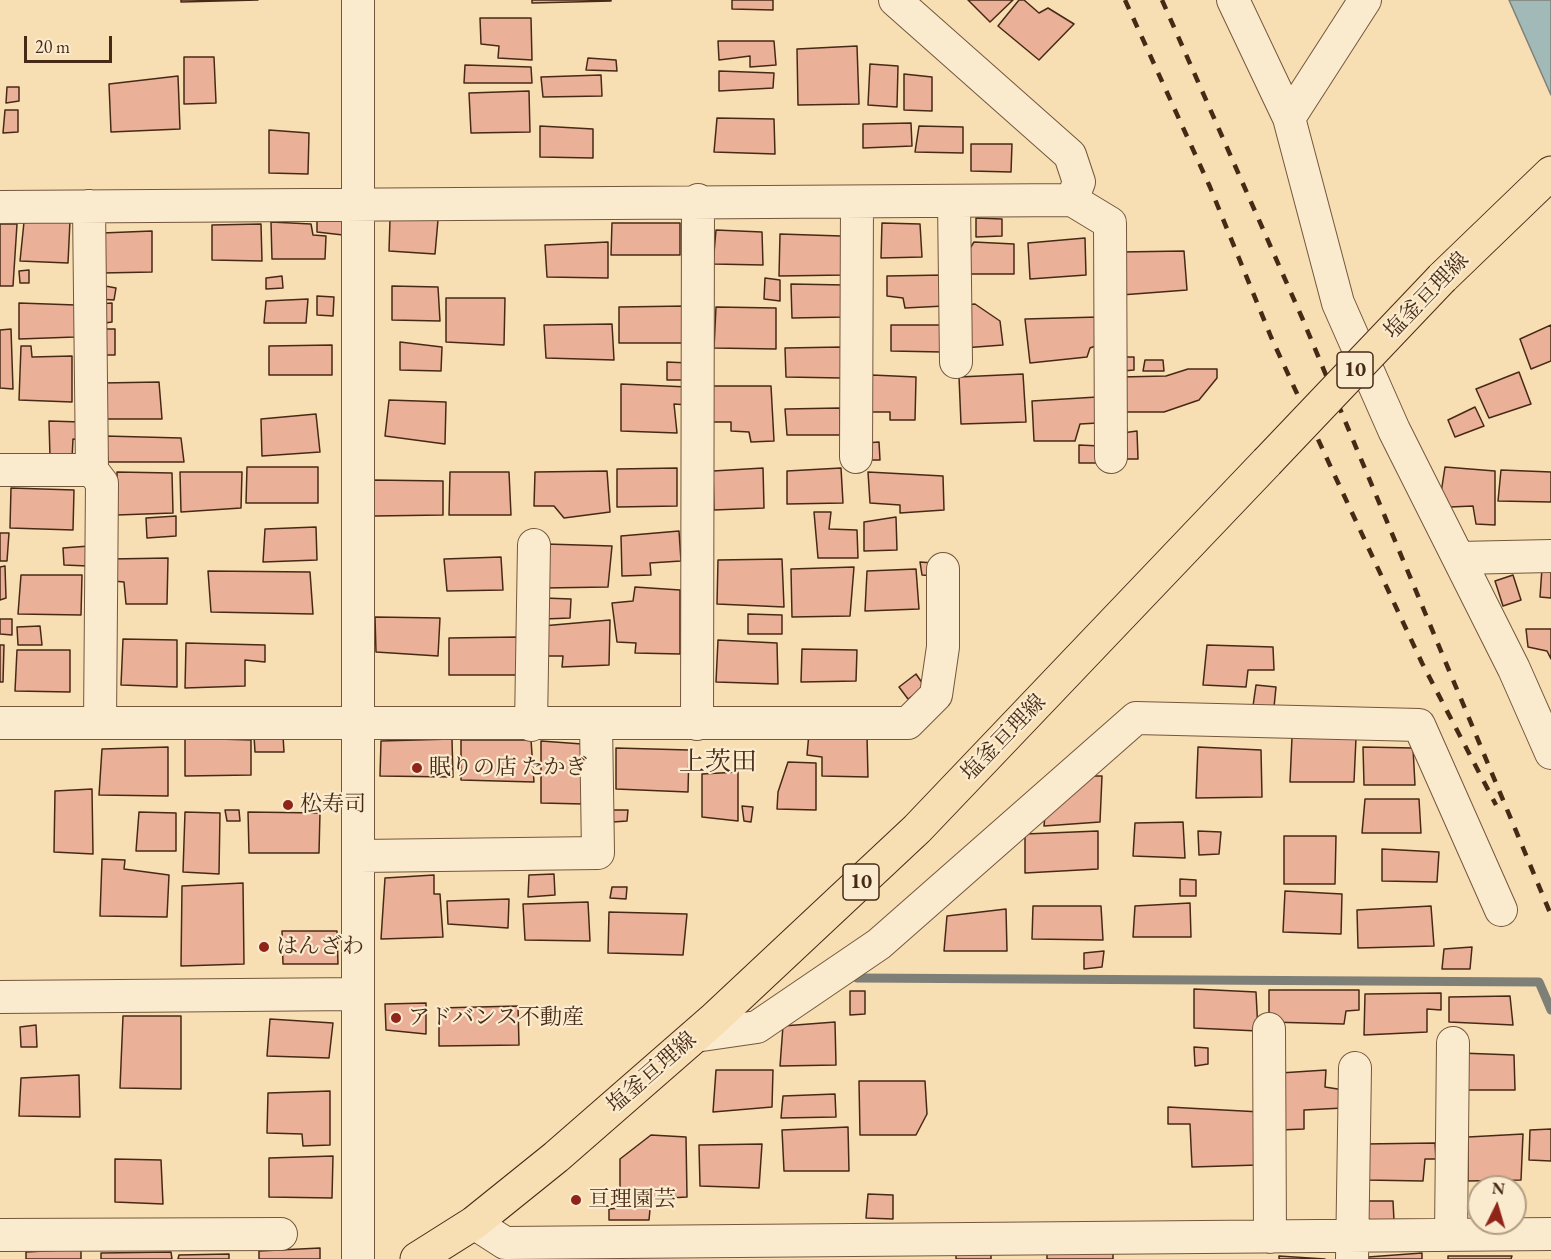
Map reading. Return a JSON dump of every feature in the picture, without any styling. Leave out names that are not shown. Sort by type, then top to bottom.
[{"type":"main road","name":"塩釜亘理線","points":[[417,1259],[474,1223],[556,1157],[696,1036],[917,829],[1442,278],[1541,183]]},
{"type":"street","points":[[358,0],[360,856],[358,1259]]},
{"type":"street","points":[[895,0],[1070,155],[1079,182],[1071,200]]},
{"type":"street","points":[[1233,0],[1289,118],[1338,303],[1394,430],[1544,722],[1551,753]]},
{"type":"street","points":[[1289,118],[1365,0]]},
{"type":"street","points":[[698,200],[698,724]]},
{"type":"street","points":[[0,207],[698,200],[856,202],[1071,200],[1110,223],[1111,457]]},
{"type":"street","points":[[954,201],[956,362]]},
{"type":"street","points":[[856,202],[856,457]]},
{"type":"street","points":[[89,206],[92,470],[102,483],[99,723]]},
{"type":"street","points":[[0,470],[92,470]]},
{"type":"street","points":[[531,725],[534,545]]},
{"type":"street","points":[[1459,558],[1551,556]]},
{"type":"street","points":[[0,723],[531,725],[908,723],[936,695],[943,647],[943,569]]},
{"type":"street","points":[[696,1036],[757,1027],[879,944],[1136,718],[1419,725],[1501,909]]},
{"type":"street","points":[[360,856],[598,853],[596,724]]},
{"type":"street","points":[[0,997],[358,994]]},
{"type":"street","points":[[1269,1029],[1270,1237]]},
{"type":"street","points":[[1451,1235],[1453,1043]]},
{"type":"street","points":[[1352,1247],[1355,1068]]},
{"type":"street","points":[[474,1223],[506,1243],[1028,1249],[1270,1237],[1352,1247],[1451,1235],[1541,1242]]},
{"type":"street","points":[[0,1235],[281,1234]]},
{"type":"water","points":[[1509,0],[1551,0],[1551,95]]},
{"type":"building","points":[[181,0],[258,0],[181,2]]},
{"type":"building","points":[[532,0],[611,0],[611,1],[532,3]]},
{"type":"building","points":[[732,0],[773,0],[773,10],[732,9]]},
{"type":"building","points":[[968,0],[1013,0],[990,22]]},
{"type":"building","points":[[1019,0],[1024,0],[1039,13],[1048,8],[1074,24],[1039,60],[998,26]]},
{"type":"building","points":[[480,18],[531,18],[532,60],[498,58],[499,46],[481,44]]},
{"type":"building","points":[[718,41],[774,41],[776,65],[750,67],[750,56],[719,60]]},
{"type":"building","points":[[857,46],[859,104],[798,105],[797,49]]},
{"type":"building","points":[[184,57],[214,57],[216,103],[184,104]]},
{"type":"building","points":[[588,58],[616,60],[617,71],[586,70]]},
{"type":"building","points":[[870,64],[898,66],[897,107],[868,105]]},
{"type":"building","points":[[465,65],[531,67],[532,83],[464,83]]},
{"type":"building","points":[[719,71],[774,73],[773,88],[719,91]]},
{"type":"building","points":[[904,74],[932,77],[932,111],[904,110]]},
{"type":"building","points":[[601,75],[602,96],[543,97],[541,77]]},
{"type":"building","points":[[178,76],[180,129],[111,132],[109,84]]},
{"type":"building","points":[[7,87],[19,87],[19,101],[6,103]]},
{"type":"building","points":[[529,91],[530,132],[471,133],[469,93]]},
{"type":"building","points":[[5,110],[18,110],[18,132],[3,133]]},
{"type":"building","points":[[717,118],[774,119],[775,154],[714,152]]},
{"type":"building","points":[[911,123],[912,146],[863,148],[863,124]]},
{"type":"building","points":[[540,126],[593,129],[593,158],[540,157]]},
{"type":"building","points":[[919,126],[963,127],[963,153],[915,152]]},
{"type":"building","points":[[269,130],[309,133],[308,174],[269,173]]},
{"type":"building","points":[[971,144],[1012,144],[1011,172],[971,171]]},
{"type":"building","points":[[317,218],[342,219],[343,235],[317,232]]},
{"type":"building","points":[[976,218],[1002,219],[1002,236],[976,237]]},
{"type":"building","points":[[390,220],[438,220],[435,254],[389,251]]},
{"type":"building","points":[[70,221],[68,263],[20,261],[24,222]]},
{"type":"building","points":[[271,222],[311,224],[313,235],[326,236],[325,259],[272,259]]},
{"type":"building","points":[[612,223],[680,223],[680,255],[611,255]]},
{"type":"building","points":[[882,223],[920,224],[922,257],[881,258]]},
{"type":"building","points":[[0,224],[17,224],[13,286],[0,286]]},
{"type":"building","points":[[261,224],[262,261],[212,260],[212,225]]},
{"type":"building","points":[[716,230],[762,232],[763,265],[713,264]]},
{"type":"building","points":[[152,231],[152,272],[102,273],[102,233]]},
{"type":"building","points":[[780,234],[841,236],[844,275],[779,276]]},
{"type":"building","points":[[1085,238],[1086,275],[1030,279],[1028,243]]},
{"type":"building","points":[[608,242],[608,278],[547,277],[545,245]]},
{"type":"building","points":[[974,242],[1014,244],[1014,274],[965,274],[965,256]]},
{"type":"building","points":[[1184,251],[1187,290],[1121,295],[1120,252]]},
{"type":"building","points":[[29,270],[29,283],[20,283],[19,271]]},
{"type":"building","points":[[944,275],[944,306],[905,308],[903,298],[887,296],[887,276]]},
{"type":"building","points":[[282,276],[283,288],[266,289],[266,278]]},
{"type":"building","points":[[765,278],[780,280],[780,301],[764,299]]},
{"type":"building","points":[[791,284],[845,285],[846,317],[792,318]]},
{"type":"building","points":[[100,285],[116,288],[114,300],[98,299]]},
{"type":"building","points":[[392,286],[438,287],[440,321],[392,320]]},
{"type":"building","points":[[317,296],[334,297],[333,316],[317,315]]},
{"type":"building","points":[[446,298],[505,298],[504,345],[446,342]]},
{"type":"building","points":[[308,299],[306,323],[264,323],[266,301]]},
{"type":"building","points":[[19,303],[76,305],[75,337],[19,339]]},
{"type":"building","points":[[112,303],[112,322],[98,324],[96,304]]},
{"type":"building","points":[[975,304],[1000,321],[1003,345],[963,348],[962,305]]},
{"type":"building","points":[[686,306],[685,343],[619,343],[619,307]]},
{"type":"building","points":[[716,307],[776,308],[776,349],[714,348]]},
{"type":"building","points":[[1098,317],[1101,344],[1090,348],[1087,357],[1030,363],[1025,319]]},
{"type":"building","points":[[612,324],[614,360],[546,358],[544,325]]},
{"type":"building","points":[[891,325],[942,325],[942,352],[891,351]]},
{"type":"building","points":[[1551,325],[1551,361],[1531,369],[1520,339]]},
{"type":"building","points":[[11,329],[13,389],[0,388],[0,330]]},
{"type":"building","points":[[103,329],[115,329],[115,355],[102,355]]},
{"type":"building","points":[[400,342],[442,347],[441,371],[400,370]]},
{"type":"building","points":[[332,345],[332,375],[269,375],[269,346]]},
{"type":"building","points":[[21,346],[31,346],[32,357],[72,356],[72,402],[19,400]]},
{"type":"building","points":[[842,347],[842,378],[786,377],[785,348]]},
{"type":"building","points":[[1121,357],[1134,357],[1134,370],[1123,371]]},
{"type":"building","points":[[1145,360],[1163,360],[1164,371],[1143,371]]},
{"type":"building","points":[[667,362],[689,363],[690,380],[667,380]]},
{"type":"building","points":[[1188,369],[1217,369],[1217,378],[1199,400],[1164,412],[1123,412],[1121,377],[1166,376]]},
{"type":"building","points":[[1519,372],[1531,404],[1489,418],[1476,389]]},
{"type":"building","points":[[1023,374],[1026,422],[961,424],[959,377]]},
{"type":"building","points":[[872,375],[916,377],[915,420],[890,420],[890,412],[871,412]]},
{"type":"building","points":[[159,382],[162,419],[103,419],[102,383]]},
{"type":"building","points":[[621,384],[688,387],[688,405],[674,404],[677,433],[621,431]]},
{"type":"building","points":[[708,386],[771,386],[774,441],[751,442],[749,432],[731,431],[731,422],[709,422]]},
{"type":"building","points":[[1097,397],[1098,423],[1080,424],[1075,441],[1034,441],[1032,401]]},
{"type":"building","points":[[389,400],[446,402],[445,444],[385,436]]},
{"type":"building","points":[[1475,407],[1484,426],[1455,437],[1448,420]]},
{"type":"building","points":[[840,408],[840,435],[787,435],[785,409]]},
{"type":"building","points":[[316,414],[320,452],[262,456],[261,419]]},
{"type":"building","points":[[49,421],[81,422],[79,440],[73,439],[72,459],[50,457]]},
{"type":"building","points":[[1137,431],[1138,459],[1121,459],[1122,433]]},
{"type":"building","points":[[105,436],[181,438],[184,462],[108,462]]},
{"type":"building","points":[[879,442],[880,460],[865,460],[865,443]]},
{"type":"building","points":[[1079,445],[1100,446],[1101,463],[1079,463]]},
{"type":"building","points":[[247,467],[318,467],[318,503],[246,503]]},
{"type":"building","points":[[1445,467],[1495,471],[1495,525],[1476,524],[1473,506],[1450,507],[1441,493]]},
{"type":"building","points":[[677,468],[677,506],[617,507],[617,469]]},
{"type":"building","points":[[763,468],[764,508],[714,510],[713,471]]},
{"type":"building","points":[[841,468],[843,503],[787,504],[787,471]]},
{"type":"building","points":[[1501,470],[1551,472],[1551,502],[1498,501]]},
{"type":"building","points":[[607,471],[610,512],[564,518],[554,506],[534,506],[535,472]]},
{"type":"building","points":[[117,472],[172,473],[173,513],[117,515]]},
{"type":"building","points":[[180,472],[242,472],[241,508],[181,512]]},
{"type":"building","points":[[450,472],[509,472],[511,515],[449,515]]},
{"type":"building","points":[[868,472],[943,476],[944,510],[900,513],[900,505],[870,503]]},
{"type":"building","points":[[373,480],[443,481],[443,515],[374,516]]},
{"type":"building","points":[[11,488],[74,490],[73,530],[10,528]]},
{"type":"building","points":[[814,512],[831,512],[829,529],[857,530],[858,558],[818,558]]},
{"type":"building","points":[[176,516],[176,536],[147,538],[146,518]]},
{"type":"building","points":[[896,517],[897,550],[864,551],[864,522]]},
{"type":"building","points":[[316,527],[317,560],[263,562],[265,529]]},
{"type":"building","points":[[679,531],[681,561],[650,563],[651,575],[622,576],[621,536]]},
{"type":"building","points":[[0,533],[9,533],[7,561],[0,561]]},
{"type":"building","points":[[546,544],[612,546],[608,587],[544,588]]},
{"type":"building","points":[[89,546],[88,566],[64,565],[63,548]]},
{"type":"building","points":[[501,557],[503,590],[447,591],[444,559]]},
{"type":"building","points":[[168,558],[167,604],[126,604],[124,582],[113,581],[111,559]]},
{"type":"building","points":[[782,559],[784,607],[717,604],[718,560]]},
{"type":"building","points":[[920,562],[934,563],[934,576],[922,575]]},
{"type":"building","points":[[5,566],[6,598],[0,600],[0,567]]},
{"type":"building","points":[[854,567],[850,616],[792,617],[791,569]]},
{"type":"building","points":[[1542,568],[1551,568],[1551,598],[1540,597]]},
{"type":"building","points":[[916,569],[919,609],[865,611],[867,571]]},
{"type":"building","points":[[208,571],[310,572],[313,614],[211,612]]},
{"type":"building","points":[[21,575],[82,575],[81,615],[18,614]]},
{"type":"building","points":[[1513,575],[1521,600],[1503,606],[1495,581]]},
{"type":"building","points":[[635,587],[680,590],[680,654],[635,653],[636,643],[617,642],[612,603],[633,601]]},
{"type":"building","points":[[544,598],[571,599],[570,618],[544,619]]},
{"type":"building","points":[[748,614],[782,615],[782,634],[748,634]]},
{"type":"building","points":[[375,617],[440,618],[438,656],[376,652]]},
{"type":"building","points":[[0,619],[12,619],[12,635],[0,634]]},
{"type":"building","points":[[610,620],[609,665],[562,667],[563,656],[544,656],[542,626]]},
{"type":"building","points":[[40,626],[42,645],[18,645],[17,627]]},
{"type":"building","points":[[1526,629],[1551,629],[1551,659],[1547,651],[1528,647]]},
{"type":"building","points":[[518,637],[518,675],[449,675],[449,638]]},
{"type":"building","points":[[123,639],[177,640],[177,687],[121,685]]},
{"type":"building","points":[[718,640],[777,643],[778,684],[716,682]]},
{"type":"building","points":[[186,643],[265,645],[265,662],[245,660],[245,686],[185,688]]},
{"type":"building","points":[[0,645],[4,645],[3,682],[0,682]]},
{"type":"building","points":[[1207,645],[1273,647],[1274,670],[1248,670],[1246,687],[1203,685]]},
{"type":"building","points":[[802,649],[857,650],[856,681],[801,682]]},
{"type":"building","points":[[17,650],[70,650],[70,692],[15,691]]},
{"type":"building","points":[[916,674],[925,687],[908,699],[899,687]]},
{"type":"building","points":[[1256,685],[1276,687],[1274,707],[1253,706]]},
{"type":"building","points":[[809,733],[867,736],[868,777],[822,776],[822,757],[807,755]]},
{"type":"building","points":[[254,736],[283,736],[284,752],[255,752]]},
{"type":"building","points":[[1292,737],[1356,738],[1354,782],[1290,782]]},
{"type":"building","points":[[185,738],[251,740],[251,775],[185,776]]},
{"type":"building","points":[[452,739],[453,777],[380,776],[381,741]]},
{"type":"building","points":[[461,740],[531,740],[534,782],[461,780]]},
{"type":"building","points":[[541,741],[582,744],[583,804],[541,803]]},
{"type":"building","points":[[168,747],[168,796],[99,795],[102,749]]},
{"type":"building","points":[[1198,747],[1261,750],[1262,797],[1196,798]]},
{"type":"building","points":[[1363,747],[1413,748],[1415,785],[1364,785]]},
{"type":"building","points":[[616,748],[689,750],[688,792],[616,789]]},
{"type":"building","points":[[788,762],[816,763],[816,810],[777,809],[778,792]]},
{"type":"building","points":[[738,772],[738,821],[702,817],[702,774]]},
{"type":"building","points":[[1084,776],[1102,776],[1100,822],[1044,826],[1045,815]]},
{"type":"building","points":[[92,789],[93,854],[54,852],[55,791]]},
{"type":"building","points":[[1365,799],[1419,799],[1421,833],[1362,833]]},
{"type":"building","points":[[742,806],[753,807],[751,822],[744,821]]},
{"type":"building","points":[[225,810],[239,810],[240,821],[227,821]]},
{"type":"building","points":[[613,810],[628,810],[627,821],[613,822]]},
{"type":"building","points":[[139,812],[176,813],[176,851],[136,851]]},
{"type":"building","points":[[185,812],[220,813],[219,874],[183,872]]},
{"type":"building","points":[[248,812],[320,813],[319,853],[249,853]]},
{"type":"building","points":[[1183,822],[1185,858],[1133,856],[1135,823]]},
{"type":"building","points":[[1098,831],[1098,869],[1025,873],[1025,834]]},
{"type":"building","points":[[1198,831],[1221,832],[1219,854],[1199,855]]},
{"type":"building","points":[[1284,836],[1336,836],[1335,884],[1284,884]]},
{"type":"building","points":[[1382,849],[1439,852],[1437,882],[1382,881]]},
{"type":"building","points":[[102,859],[125,860],[124,869],[169,875],[167,917],[100,916]]},
{"type":"building","points":[[554,874],[555,895],[528,897],[529,875]]},
{"type":"building","points":[[434,875],[434,894],[440,894],[443,937],[381,939],[385,878]]},
{"type":"building","points":[[1180,879],[1196,880],[1196,896],[1180,896]]},
{"type":"building","points":[[243,883],[244,964],[181,966],[182,886]]},
{"type":"building","points":[[612,887],[627,887],[626,899],[610,898]]},
{"type":"building","points":[[1285,891],[1342,894],[1341,934],[1283,932]]},
{"type":"building","points":[[509,899],[508,928],[448,924],[447,901]]},
{"type":"building","points":[[588,902],[590,941],[525,940],[523,904]]},
{"type":"building","points":[[1190,903],[1191,937],[1133,937],[1135,906]]},
{"type":"building","points":[[1033,906],[1101,906],[1103,940],[1032,939]]},
{"type":"building","points":[[1431,906],[1434,946],[1358,948],[1357,910]]},
{"type":"building","points":[[1006,909],[1007,951],[944,951],[947,916]]},
{"type":"building","points":[[609,912],[687,914],[683,955],[608,953]]},
{"type":"building","points":[[282,931],[337,931],[338,964],[283,964]]},
{"type":"building","points":[[1472,947],[1470,969],[1442,969],[1444,949]]},
{"type":"building","points":[[1104,951],[1102,967],[1084,969],[1084,953]]},
{"type":"building","points":[[1194,989],[1256,992],[1258,1031],[1194,1028]]},
{"type":"building","points":[[1269,990],[1359,990],[1359,1010],[1346,1011],[1344,1024],[1269,1022]]},
{"type":"building","points":[[850,991],[865,991],[865,1014],[850,1015]]},
{"type":"building","points":[[1441,993],[1441,1010],[1427,1009],[1427,1032],[1364,1035],[1365,994]]},
{"type":"building","points":[[1510,996],[1513,1025],[1449,1022],[1449,997]]},
{"type":"building","points":[[426,1003],[426,1034],[386,1030],[385,1004]]},
{"type":"building","points":[[518,1006],[519,1045],[439,1046],[439,1008]]},
{"type":"building","points":[[123,1016],[181,1016],[181,1089],[120,1088]]},
{"type":"building","points":[[270,1019],[333,1023],[329,1058],[267,1056]]},
{"type":"building","points":[[835,1022],[836,1065],[780,1066],[783,1026]]},
{"type":"building","points":[[36,1025],[37,1047],[21,1047],[20,1027]]},
{"type":"building","points":[[1194,1047],[1208,1048],[1208,1064],[1195,1066]]},
{"type":"building","points":[[1460,1053],[1514,1055],[1515,1090],[1461,1090]]},
{"type":"building","points":[[716,1070],[773,1070],[772,1107],[713,1112]]},
{"type":"building","points":[[1326,1070],[1325,1087],[1344,1090],[1343,1108],[1304,1110],[1304,1129],[1280,1130],[1280,1073]]},
{"type":"building","points":[[79,1075],[80,1117],[19,1116],[21,1078]]},
{"type":"building","points":[[859,1081],[925,1081],[927,1114],[916,1135],[860,1135]]},
{"type":"building","points":[[330,1091],[330,1145],[303,1146],[302,1134],[267,1133],[268,1093]]},
{"type":"building","points":[[835,1094],[836,1117],[781,1118],[783,1096]]},
{"type":"building","points":[[1168,1107],[1261,1112],[1258,1165],[1192,1167],[1190,1124],[1168,1124]]},
{"type":"building","points":[[848,1127],[849,1171],[784,1171],[782,1130]]},
{"type":"building","points":[[1551,1129],[1551,1161],[1529,1160],[1530,1130]]},
{"type":"building","points":[[1523,1134],[1521,1175],[1468,1175],[1468,1137]]},
{"type":"building","points":[[651,1135],[686,1137],[687,1197],[651,1199],[649,1220],[609,1220],[609,1209],[620,1208],[620,1159]]},
{"type":"building","points":[[1435,1143],[1436,1159],[1425,1159],[1423,1181],[1366,1180],[1364,1144]]},
{"type":"building","points":[[762,1144],[759,1188],[700,1186],[699,1145]]},
{"type":"building","points":[[333,1156],[332,1198],[269,1197],[269,1158]]},
{"type":"building","points":[[115,1159],[161,1160],[163,1204],[115,1202]]},
{"type":"building","points":[[868,1194],[893,1195],[893,1219],[866,1218]]},
{"type":"building","points":[[1365,1201],[1393,1201],[1394,1221],[1365,1223]]},
{"type":"building","points":[[320,1248],[320,1259],[259,1259],[259,1251]]},
{"type":"building","points":[[991,1248],[991,1259],[956,1259],[956,1252]]},
{"type":"building","points":[[81,1249],[81,1259],[26,1259],[26,1252]]},
{"type":"building","points":[[1113,1250],[1113,1259],[1047,1259],[1047,1253]]},
{"type":"building","points":[[171,1252],[172,1259],[101,1259],[101,1253]]},
{"type":"building","points":[[1422,1253],[1422,1259],[1368,1259],[1368,1257]]},
{"type":"building","points":[[229,1254],[229,1259],[178,1259],[179,1255]]},
{"type":"building","points":[[1279,1256],[1325,1259],[1279,1259]]},
{"type":"building","points":[[1448,1256],[1512,1256],[1511,1259],[1448,1259]]},
{"type":"waterway","points":[[857,978],[1539,982],[1551,1010]]},
{"type":"railway","points":[[1125,0],[1210,187],[1271,337],[1334,474],[1422,663],[1496,805]]},
{"type":"railway","points":[[1162,0],[1303,320],[1551,915]]},
{"type":"place","name":"眠りの店 たかぎ","points":[[417,768]]},
{"type":"place","name":"松寿司","points":[[288,805]]},
{"type":"place","name":"はんざわ","points":[[264,947]]},
{"type":"place","name":"アドバンス不動産","points":[[396,1018]]},
{"type":"place","name":"亘理園芸","points":[[576,1200]]},
{"type":"district","name":"上茨田","points":[[718,763]]}]
